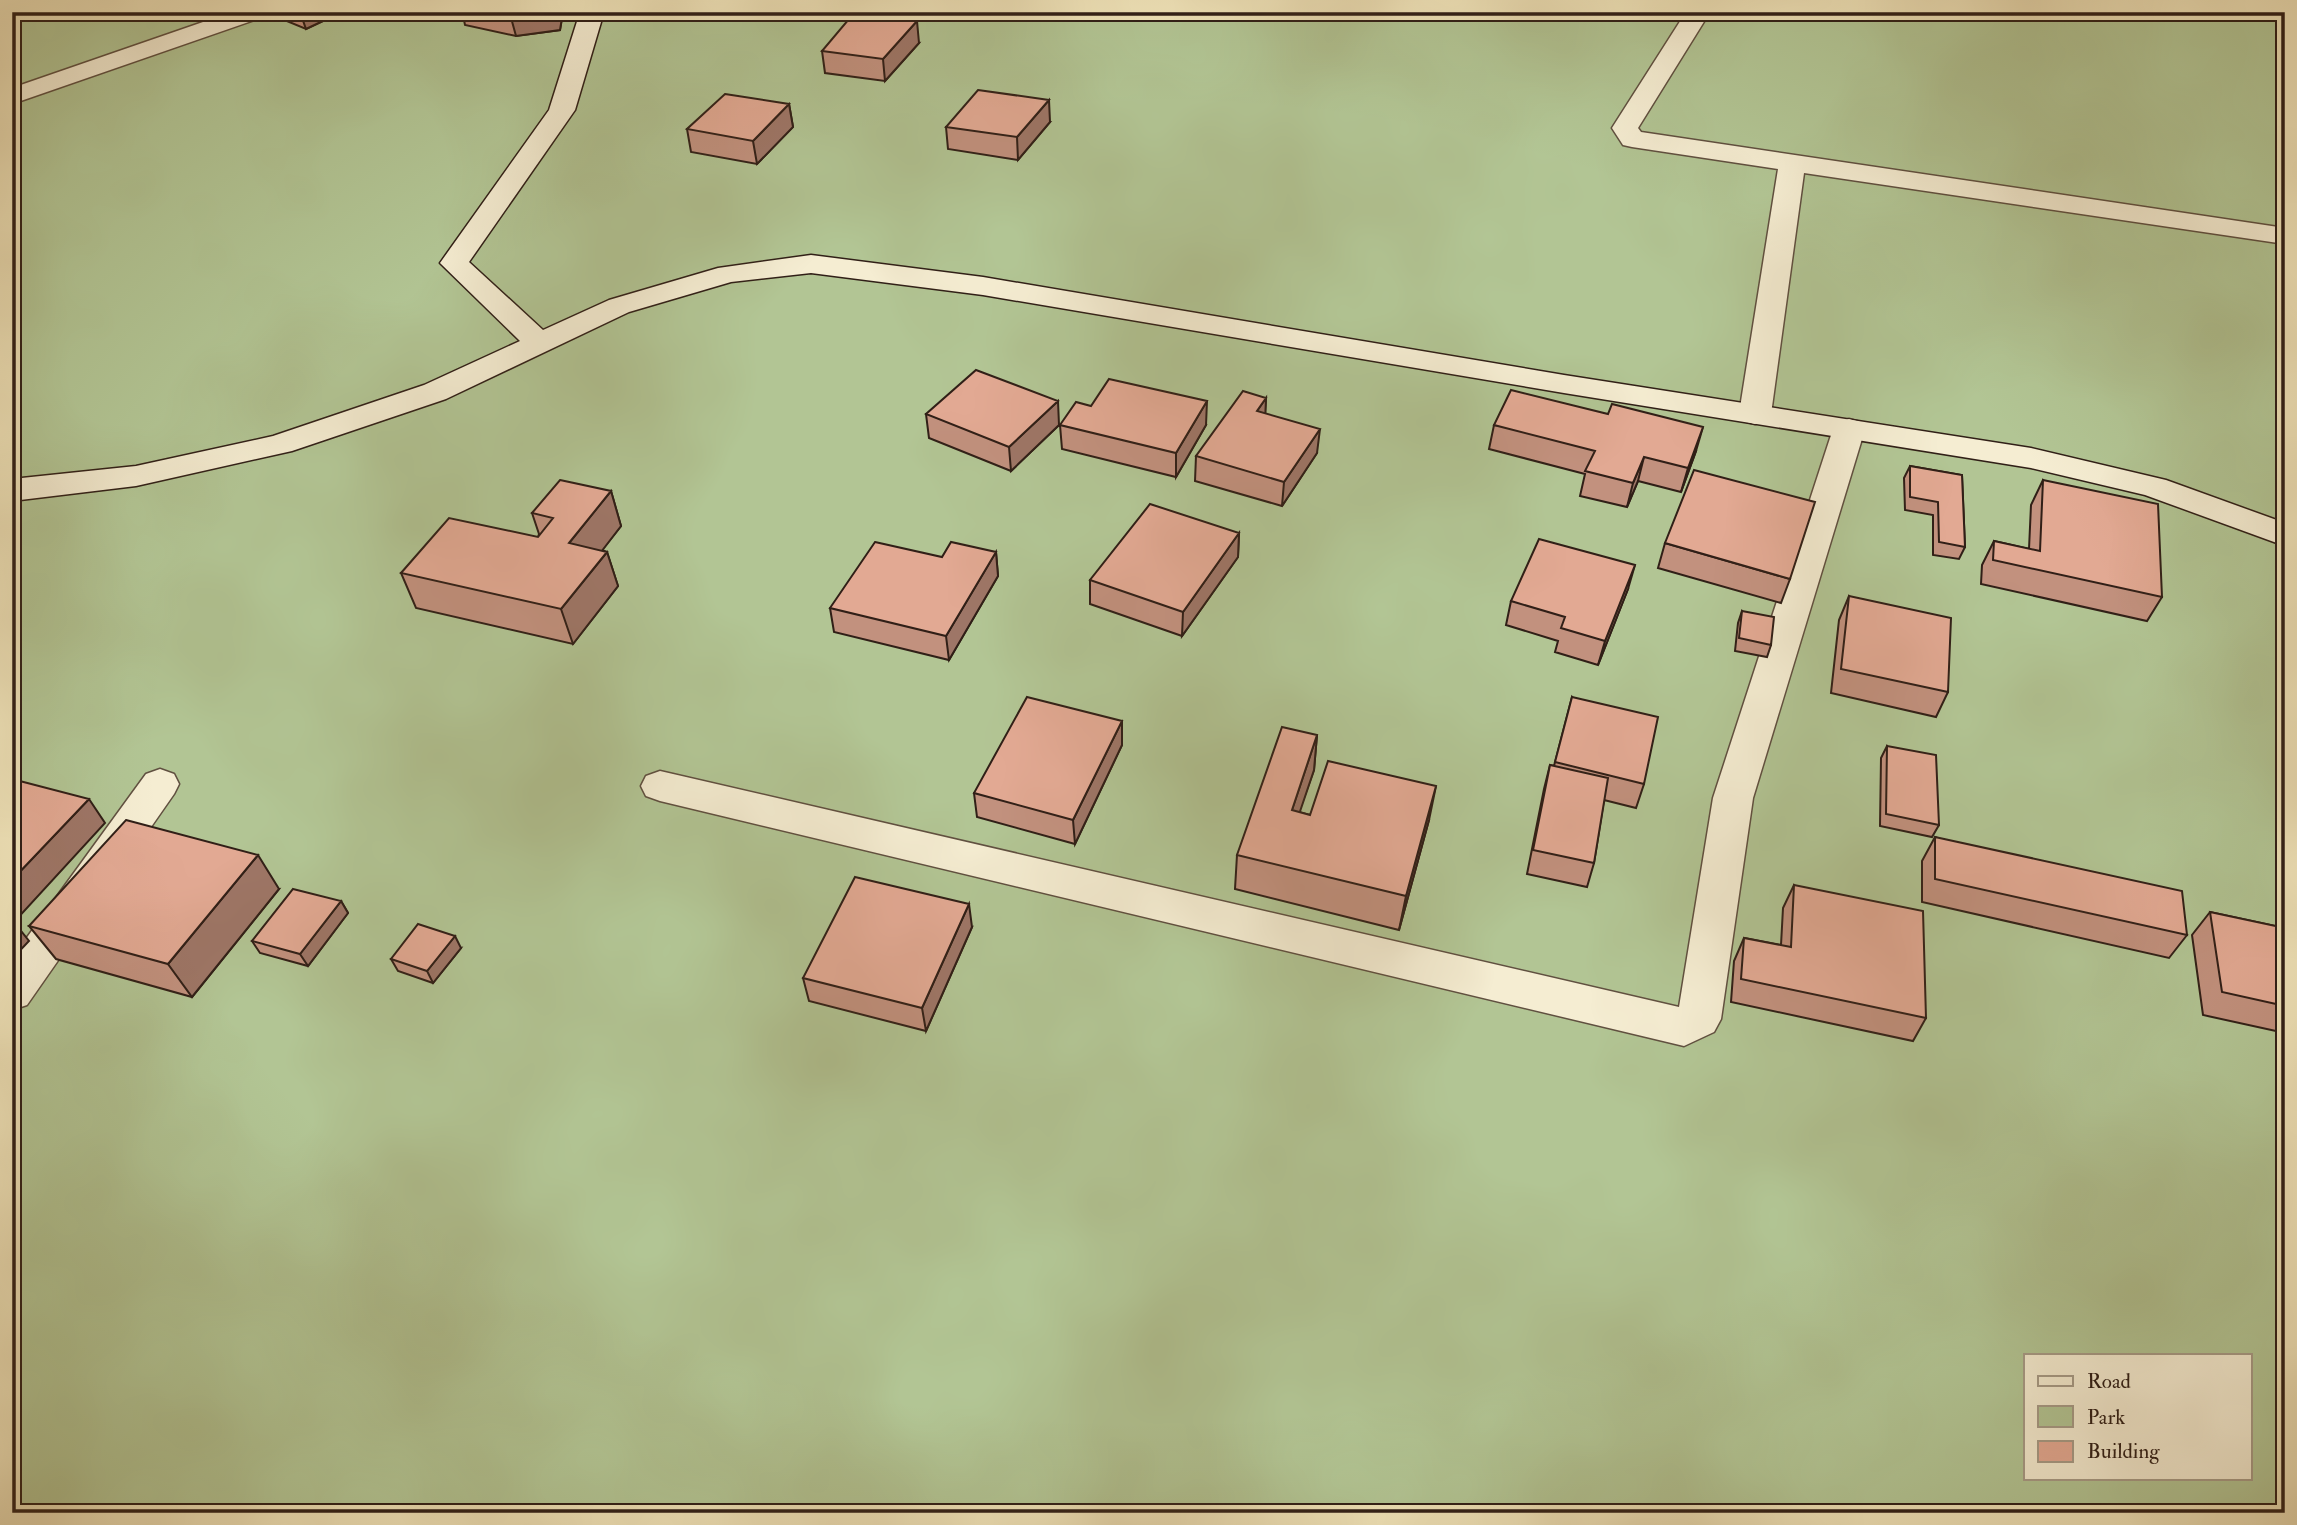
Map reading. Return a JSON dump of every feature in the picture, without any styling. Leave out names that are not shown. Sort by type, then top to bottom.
[{"type":"street","points":[[540,343],[454,263],[562,110],[592,12]]},
{"type":"street","points":[[1698,12],[1625,128],[1632,139],[2285,236]]},
{"type":"street","points":[[12,97],[239,14]]},
{"type":"street","points":[[1755,414],[1792,164]]},
{"type":"street","points":[[12,489],[136,476],[281,444],[435,392],[620,306],[716,278],[811,264],[983,286],[2031,458],[2154,487],[2283,534]]},
{"type":"street","points":[[660,786],[1684,1027],[1699,1019],[1733,798],[1849,429]]},
{"type":"street","points":[[12,992],[160,784]]},
{"type":"green space","points":[[12,12],[2285,12],[2285,1513],[12,1513]]},
{"type":"building","points":[[854,13],[917,21],[883,59],[822,51]]},
{"type":"building","points":[[978,90],[1049,100],[1017,137],[946,127]]},
{"type":"building","points":[[725,94],[789,104],[753,141],[687,129]]},
{"type":"building","points":[[976,370],[1058,401],[1009,447],[926,414]]},
{"type":"building","points":[[1109,379],[1207,401],[1176,453],[1060,425],[1076,402],[1091,406]]},
{"type":"building","points":[[1511,390],[1608,414],[1612,404],[1703,427],[1688,468],[1644,457],[1633,483],[1585,471],[1595,451],[1494,425]]},
{"type":"building","points":[[1243,391],[1266,398],[1257,411],[1320,429],[1284,482],[1196,456]]},
{"type":"building","points":[[1910,466],[1962,475],[1965,547],[1939,542],[1938,502],[1910,497]]},
{"type":"building","points":[[1694,470],[1815,502],[1790,579],[1665,543]]},
{"type":"building","points":[[560,480],[611,491],[569,543],[607,552],[561,609],[401,573],[449,518],[538,537],[553,518],[532,513]]},
{"type":"building","points":[[2043,480],[2158,504],[2162,597],[1993,560],[1994,541],[2040,551]]},
{"type":"building","points":[[1150,504],[1239,533],[1183,612],[1090,580]]},
{"type":"building","points":[[1539,539],[1635,565],[1605,641],[1561,628],[1565,617],[1511,601]]},
{"type":"building","points":[[875,542],[942,557],[951,542],[996,552],[946,636],[830,608]]},
{"type":"building","points":[[1849,596],[1951,618],[1948,692],[1841,669]]},
{"type":"building","points":[[1742,611],[1774,617],[1771,645],[1739,638]]},
{"type":"building","points":[[1027,697],[1122,721],[1073,820],[974,793]]},
{"type":"building","points":[[1572,697],[1658,717],[1644,784],[1555,762]]},
{"type":"building","points":[[1282,727],[1317,735],[1292,810],[1310,815],[1328,761],[1436,786],[1406,896],[1237,855]]},
{"type":"building","points":[[1887,746],[1936,755],[1939,825],[1886,814]]},
{"type":"building","points":[[1550,765],[1608,778],[1594,863],[1533,850]]},
{"type":"building","points":[[12,779],[89,799],[12,880]]},
{"type":"building","points":[[126,820],[258,855],[168,964],[29,926]]},
{"type":"building","points":[[1935,837],[2182,891],[2187,935],[1935,879]]},
{"type":"building","points":[[855,877],[969,904],[922,1008],[803,978]]},
{"type":"building","points":[[1794,885],[1923,911],[1926,1018],[1741,979],[1744,938],[1791,947]]},
{"type":"building","points":[[293,889],[341,901],[300,954],[252,941]]},
{"type":"building","points":[[2210,912],[2285,928],[2285,1006],[2222,992]]},
{"type":"building","points":[[418,924],[455,936],[427,971],[391,959]]}]
